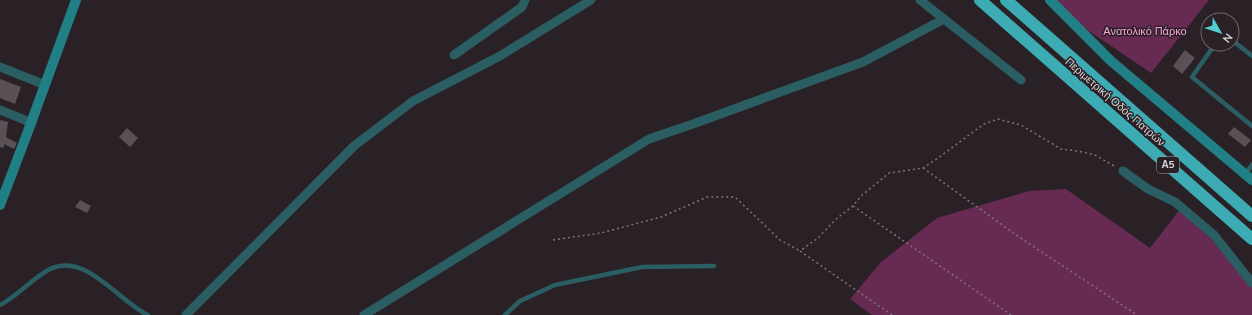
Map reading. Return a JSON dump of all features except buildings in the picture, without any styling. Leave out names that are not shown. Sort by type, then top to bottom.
[{"type":"highway","name":"Περιμετρική Οδός Πατρών","points":[[980,0],[1252,239]]},
{"type":"highway","name":"Περιμετρική Οδός Πατρών","points":[[1006,0],[1252,216]]},
{"type":"street","points":[[0,205],[32,123],[76,0]]},
{"type":"street","points":[[454,54],[522,7],[525,0]]},
{"type":"street","points":[[186,315],[354,146],[413,101],[500,56],[591,0]]},
{"type":"street","points":[[920,0],[1021,80]]},
{"type":"street","points":[[1050,0],[1116,65],[1248,177]]},
{"type":"street","points":[[364,315],[649,139],[863,62],[944,19]]},
{"type":"street","points":[[0,67],[45,85]]},
{"type":"street","points":[[0,110],[32,123]]},
{"type":"street","points":[[1123,171],[1148,189],[1175,202],[1214,236],[1252,283]]},
{"type":"lane","points":[[1240,46],[1252,56]]},
{"type":"lane","points":[[1209,52],[1192,77],[1252,126]]},
{"type":"lane","points":[[1248,177],[1252,165]]},
{"type":"lane","points":[[0,305],[8,301],[50,269],[67,265],[81,268],[94,275],[124,300],[148,315]]},
{"type":"lane","points":[[505,315],[520,301],[555,285],[642,267],[714,266]]},
{"type":"path","points":[[800,251],[818,238],[836,219],[853,206],[861,196],[889,173],[923,168],[984,124],[998,119],[1021,125],[1061,149],[1078,151],[1095,156],[1123,171]]},
{"type":"path","points":[[923,168],[1019,237],[1137,315]]},
{"type":"path","points":[[553,240],[601,233],[654,219],[707,197],[735,197],[780,240],[800,251],[892,315]]},
{"type":"path","points":[[853,206],[1011,315]]},
{"type":"green space","name":"Ανατολικό Πάρκο","points":[[1056,0],[1209,0],[1151,73],[1083,27]]},
{"type":"green space","points":[[1066,189],[1150,248],[1181,208],[1252,275],[1252,315],[872,315],[850,299],[881,262],[937,218],[1029,191]]}]
